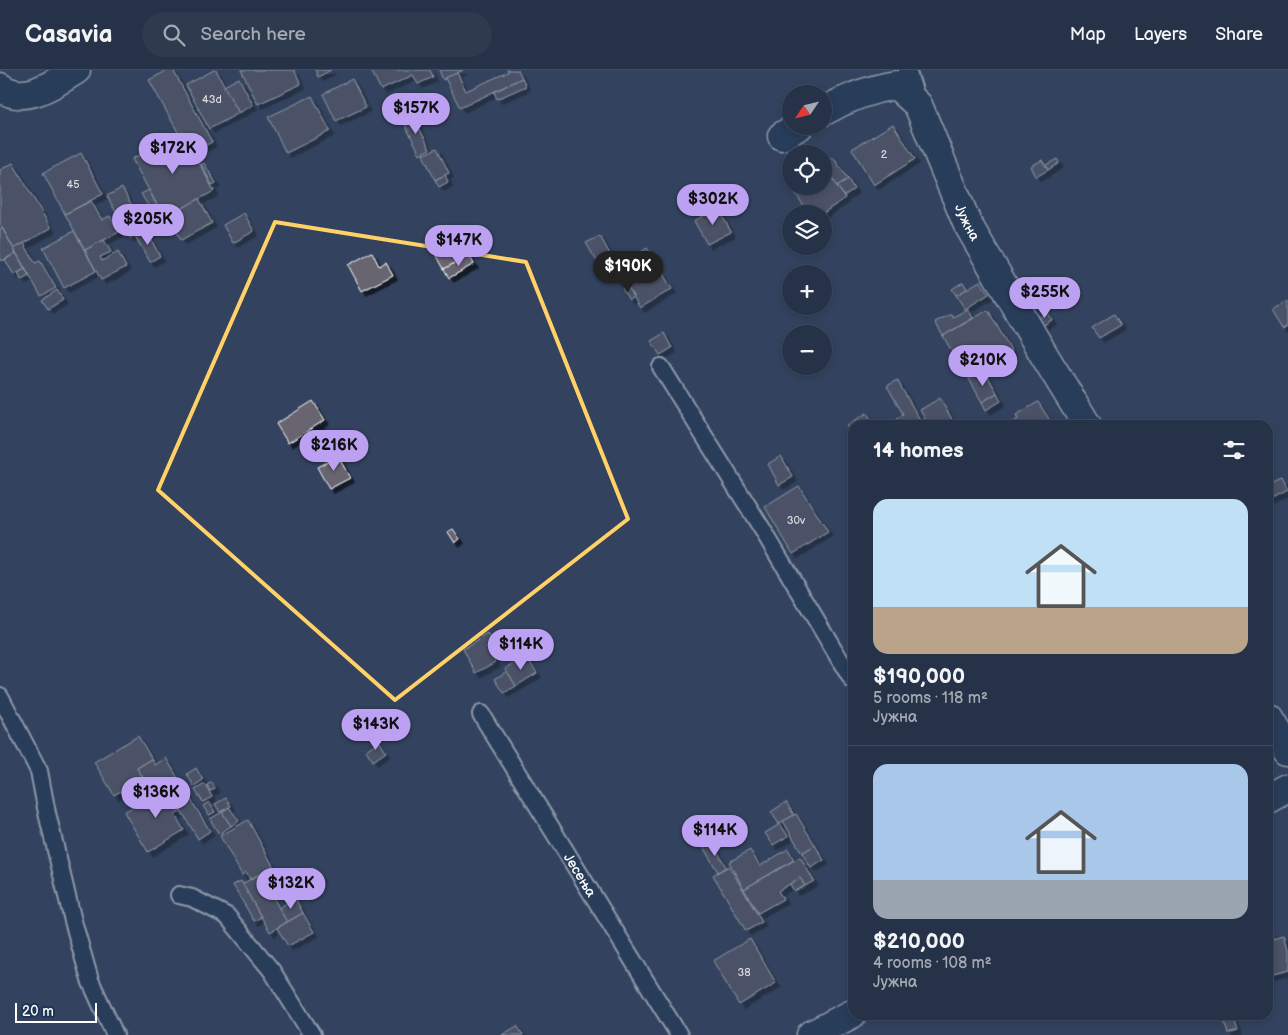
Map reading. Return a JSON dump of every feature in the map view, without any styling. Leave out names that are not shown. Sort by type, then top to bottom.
[{"type":"street","points":[[0,87],[17,94],[31,93],[53,84],[76,70]]},
{"type":"street","name":"Јужна","points":[[832,107],[875,88],[896,85],[918,105],[967,223],[1084,420]]},
{"type":"street","points":[[1273,724],[1288,750]]},
{"type":"street","points":[[1273,796],[1288,788]]},
{"type":"street","points":[[811,1035],[848,1016]]},
{"type":"lane","points":[[907,70],[918,105]]},
{"type":"lane","points":[[661,367],[766,535],[848,673]]},
{"type":"lane","points":[[0,696],[39,771],[71,912],[90,980],[115,1035]]},
{"type":"lane","name":"Јесења","points":[[481,714],[679,1035]]},
{"type":"lane","points":[[180,895],[192,898],[227,916],[272,971],[312,1035]]},
{"type":"highlighted area","points":[[275,222],[526,262],[628,519],[395,700],[158,490]]},
{"type":"building","points":[[168,70],[173,70],[212,142],[193,152],[183,132],[179,134],[149,80]]},
{"type":"building","points":[[216,70],[239,113],[209,129],[186,85]]},
{"type":"building","points":[[241,70],[294,70],[301,84],[258,104]]},
{"type":"building","points":[[315,70],[331,70],[318,77]]},
{"type":"building","points":[[371,70],[430,70],[433,77],[418,84],[413,75],[381,90]]},
{"type":"building","points":[[439,70],[463,70],[443,80]]},
{"type":"building","points":[[507,70],[518,70],[522,78],[460,108],[445,78],[457,73],[466,91],[508,72]]},
{"type":"building","points":[[239,78],[253,105],[239,113],[224,86]]},
{"type":"building","points":[[522,78],[526,86],[497,99],[494,92]]},
{"type":"building","points":[[352,79],[366,107],[336,121],[323,94]]},
{"type":"building","points":[[312,96],[330,131],[286,153],[268,117]]},
{"type":"building","points":[[413,116],[430,149],[420,154],[403,121]]},
{"type":"building","points":[[893,124],[915,159],[874,185],[852,149]]},
{"type":"building","points":[[183,132],[214,191],[164,218],[132,159]]},
{"type":"building","points":[[437,148],[449,173],[435,180],[423,155]]},
{"type":"building","points":[[81,153],[103,194],[65,214],[43,173]]},
{"type":"building","points":[[832,158],[848,179],[837,186],[832,178]]},
{"type":"building","points":[[1057,159],[1059,163],[1048,170],[1046,165]]},
{"type":"building","points":[[1042,160],[1048,170],[1036,177],[1031,166]]},
{"type":"building","points":[[13,163],[51,228],[14,249],[0,224],[0,170]]},
{"type":"building","points":[[204,163],[216,183],[212,185],[201,164]]},
{"type":"building","points":[[445,175],[448,182],[439,187],[435,180]]},
{"type":"building","points":[[832,178],[845,198],[832,207],[832,205],[803,205],[797,195],[832,195]]},
{"type":"building","points":[[848,179],[854,189],[844,196],[837,186]]},
{"type":"building","points":[[122,188],[146,230],[130,238],[107,196]]},
{"type":"building","points":[[149,190],[161,214],[155,217],[141,194]]},
{"type":"building","points":[[199,199],[212,223],[181,240],[168,216]]},
{"type":"building","points":[[91,201],[102,220],[110,216],[119,232],[85,250],[65,214]]},
{"type":"building","points":[[718,208],[731,232],[707,244],[694,221]]},
{"type":"building","points":[[244,213],[254,231],[233,243],[223,225]]},
{"type":"building","points":[[2,228],[16,253],[2,261],[0,257],[0,230]]},
{"type":"building","points":[[146,230],[160,256],[150,262],[135,236]]},
{"type":"building","points":[[74,231],[96,271],[64,288],[43,248]]},
{"type":"building","points":[[600,236],[611,256],[598,263],[586,243]]},
{"type":"building","points":[[104,240],[111,252],[100,257],[102,261],[118,252],[126,267],[101,280],[85,250]]},
{"type":"building","points":[[24,243],[35,263],[40,261],[56,288],[41,296],[14,249]]},
{"type":"building","points":[[462,243],[469,255],[444,269],[437,256]]},
{"type":"building","points":[[647,248],[650,252],[631,263],[629,259]]},
{"type":"building","points":[[372,252],[379,266],[386,262],[393,275],[362,291],[348,265]]},
{"type":"building","points":[[650,252],[672,289],[640,308],[618,271]]},
{"type":"building","points":[[16,253],[25,269],[14,275],[5,260]]},
{"type":"building","points":[[469,255],[474,264],[449,278],[444,269]]},
{"type":"building","points":[[25,269],[29,276],[21,280],[18,273]]},
{"type":"building","points":[[980,281],[989,294],[965,309],[956,295]]},
{"type":"building","points":[[963,282],[967,289],[956,295],[952,289]]},
{"type":"building","points":[[627,286],[633,297],[629,300],[622,289]]},
{"type":"building","points":[[57,290],[63,300],[48,309],[42,300]]},
{"type":"building","points":[[1288,300],[1288,325],[1284,327],[1273,309]]},
{"type":"building","points":[[968,309],[973,318],[943,336],[935,322],[951,314],[953,317]]},
{"type":"building","points":[[988,310],[1012,352],[967,378],[943,336]]},
{"type":"building","points":[[1048,313],[1052,320],[1042,326],[1038,319]]},
{"type":"building","points":[[1114,314],[1121,325],[1099,338],[1092,328]]},
{"type":"building","points":[[664,333],[672,348],[660,355],[651,341]]},
{"type":"building","points":[[980,373],[982,375],[986,373],[997,393],[982,402],[969,379]]},
{"type":"building","points":[[897,380],[920,420],[898,420],[897,418],[903,414],[887,386]]},
{"type":"building","points":[[997,393],[1001,401],[986,410],[982,402]]},
{"type":"building","points":[[940,398],[952,420],[926,420],[920,410]]},
{"type":"building","points":[[313,401],[325,420],[288,443],[276,424]]},
{"type":"building","points":[[1038,402],[1050,420],[1016,420],[1018,419],[1016,415]]},
{"type":"building","points":[[867,413],[871,420],[855,420]]},
{"type":"building","points":[[338,456],[350,478],[329,489],[317,467]]},
{"type":"building","points":[[781,456],[793,477],[779,485],[768,464]]},
{"type":"building","points":[[1281,480],[1287,492],[1273,499],[1273,484]]},
{"type":"building","points":[[799,486],[828,532],[793,554],[765,507]]},
{"type":"building","points":[[453,529],[460,539],[455,543],[448,532]]},
{"type":"building","points":[[488,634],[494,643],[487,647],[496,662],[476,673],[463,649]]},
{"type":"building","points":[[526,656],[537,673],[516,686],[505,669]]},
{"type":"building","points":[[507,671],[516,686],[504,693],[495,679]]},
{"type":"building","points":[[138,736],[152,759],[137,768],[143,778],[114,795],[94,762]]},
{"type":"building","points":[[379,741],[386,752],[373,761],[366,750]]},
{"type":"building","points":[[166,758],[188,795],[176,802],[167,787],[154,795],[137,768],[152,759],[155,765]]},
{"type":"building","points":[[196,768],[203,780],[194,786],[187,774]]},
{"type":"building","points":[[212,782],[215,789],[210,791],[207,785]]},
{"type":"building","points":[[205,784],[212,797],[203,802],[195,790]]},
{"type":"building","points":[[167,787],[181,811],[175,815],[184,830],[148,852],[124,812]]},
{"type":"building","points":[[188,795],[210,831],[198,839],[176,802]]},
{"type":"building","points":[[226,798],[231,806],[220,812],[215,804]]},
{"type":"building","points":[[209,802],[215,812],[209,815],[203,806]]},
{"type":"building","points":[[786,802],[794,815],[779,824],[771,812]]},
{"type":"building","points":[[229,807],[239,821],[231,826],[222,812]]},
{"type":"building","points":[[222,812],[231,826],[219,834],[210,819]]},
{"type":"building","points":[[796,814],[815,845],[802,853],[783,821]]},
{"type":"building","points":[[248,820],[278,875],[264,882],[260,874],[250,879],[246,872],[242,875],[220,836]]},
{"type":"building","points":[[780,824],[788,836],[773,845],[765,833]]},
{"type":"building","points":[[712,842],[726,867],[718,872],[703,847]]},
{"type":"building","points":[[815,845],[824,860],[811,868],[802,853]]},
{"type":"building","points":[[788,849],[794,860],[744,889],[729,862],[750,850],[760,866]]},
{"type":"building","points":[[800,857],[814,881],[805,886],[800,878],[778,891],[783,899],[758,913],[744,889]]},
{"type":"building","points":[[729,866],[762,922],[746,931],[713,875]]},
{"type":"building","points":[[313,868],[320,879],[304,889],[297,879]]},
{"type":"building","points":[[304,869],[306,873],[297,879],[295,875]]},
{"type":"building","points":[[260,874],[287,922],[270,932],[242,884]]},
{"type":"building","points":[[800,878],[805,886],[794,891],[790,884]]},
{"type":"building","points":[[241,881],[261,917],[254,921],[233,885]]},
{"type":"building","points":[[295,898],[303,913],[287,922],[279,908]]},
{"type":"building","points":[[303,913],[314,932],[288,946],[277,928]]},
{"type":"building","points":[[1273,935],[1274,939],[1284,936],[1288,951],[1288,972],[1273,976]]},
{"type":"building","points":[[750,939],[776,983],[739,1005],[713,961]]},
{"type":"building","points":[[1224,1020],[1234,1020],[1238,1031],[1228,1034]]},
{"type":"building","points":[[517,1026],[523,1035],[502,1035]]}]
